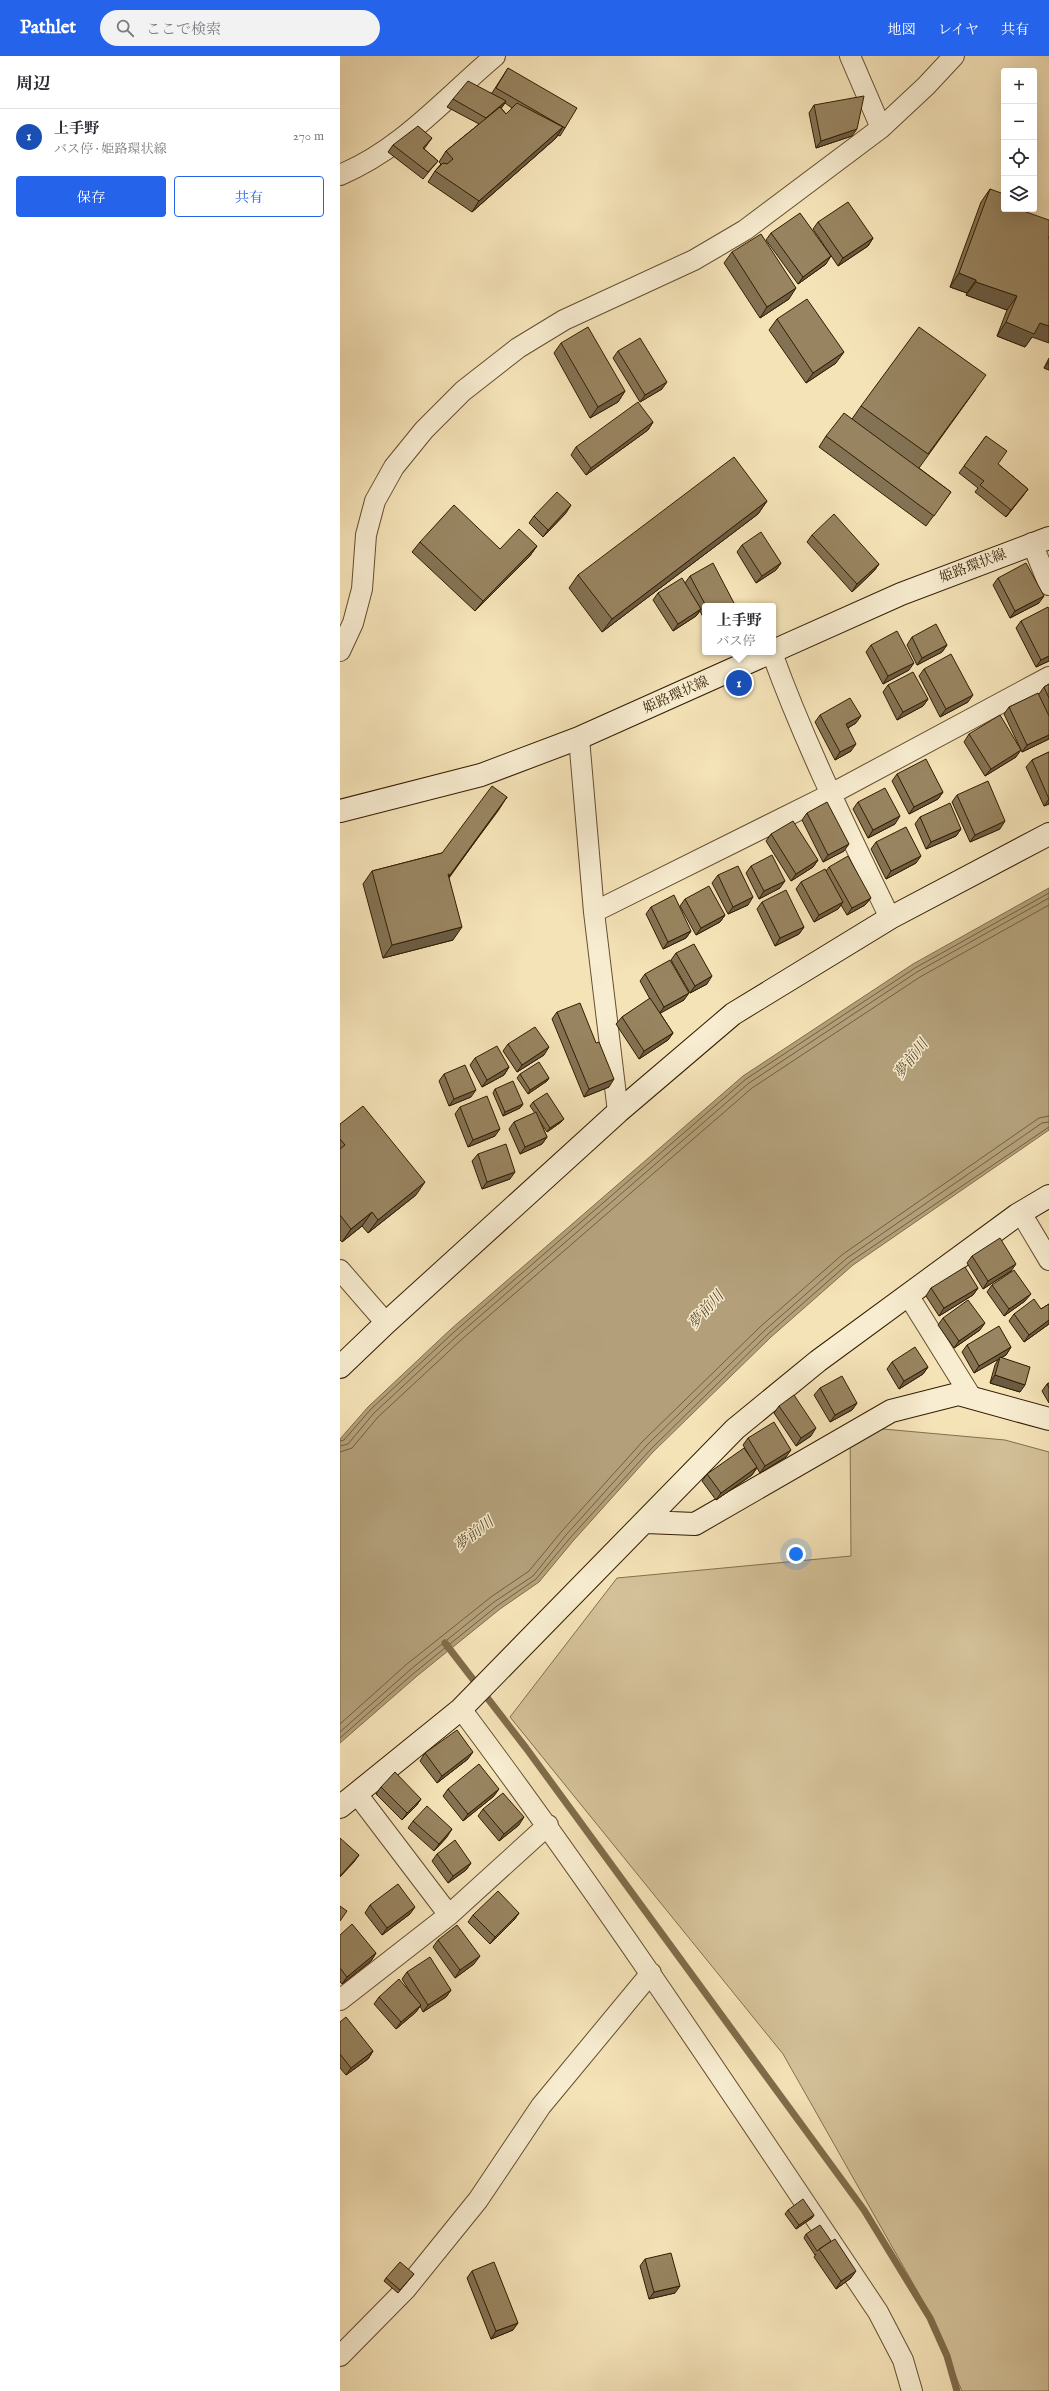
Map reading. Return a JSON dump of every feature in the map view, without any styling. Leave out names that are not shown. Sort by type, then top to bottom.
[{"type":"street","points":[[340,175],[363,165],[391,148],[431,115],[495,56]]},
{"type":"street","points":[[850,56],[881,128]]},
{"type":"street","points":[[340,651],[353,623],[362,589],[366,535],[375,501],[394,467],[424,430],[463,391],[518,348],[564,320],[694,260],[745,230],[881,128],[926,86],[954,56]]},
{"type":"street","points":[[1041,541],[1049,585]]},
{"type":"street","name":"姫路環状線","points":[[776,651],[901,594],[1041,541]]},
{"type":"street","name":"姫路環状線","points":[[340,811],[481,775],[579,738],[767,655]]},
{"type":"street","points":[[773,655],[789,700],[830,794],[890,918]]},
{"type":"street","points":[[594,912],[830,794],[1049,677]]},
{"type":"street","points":[[579,738],[594,912],[618,1112]]},
{"type":"street","points":[[340,1368],[386,1322],[618,1112],[733,1014],[890,918],[1049,834]]},
{"type":"street","points":[[340,1807],[462,1709],[735,1429],[818,1361],[1021,1213],[1049,1196]]},
{"type":"street","points":[[1021,1213],[1049,1260]]},
{"type":"street","points":[[340,1270],[386,1322]]},
{"type":"street","points":[[908,1295],[972,1398]]},
{"type":"street","points":[[646,1522],[695,1524],[891,1411],[958,1394],[1049,1419]]},
{"type":"street","points":[[462,1709],[548,1825],[651,1972],[878,2312],[903,2360],[912,2391]]},
{"type":"street","points":[[357,1794],[449,1915]]},
{"type":"street","points":[[340,2000],[449,1915],[548,1825]]},
{"type":"street","points":[[340,2356],[406,2289],[473,2206],[541,2106],[651,1972]]},
{"type":"shaded area","points":[[850,1426],[1005,1440],[1049,1452],[1049,2391],[962,2391],[924,2303],[783,2054],[510,1717],[617,1578],[851,1556]]},
{"type":"water","name":"夢前川","points":[[1049,888],[1049,1130],[853,1265],[771,1337],[653,1452],[573,1541],[539,1582],[500,1609],[417,1676],[340,1743],[340,1439],[368,1407],[451,1329],[743,1076],[913,964]]},
{"type":"building","points":[[508,68],[577,108],[565,128],[496,88]]},
{"type":"building","points":[[468,81],[506,101],[486,118],[453,99]]},
{"type":"building","points":[[864,96],[857,129],[821,141],[814,105]]},
{"type":"building","points":[[517,103],[563,127],[479,201],[435,171],[443,163],[447,164],[453,159],[446,151],[500,107],[506,114]]},
{"type":"building","points":[[418,126],[432,138],[423,148],[438,161],[428,172],[393,145]]},
{"type":"building","points":[[990,189],[1001,193],[1001,212],[1026,212],[1049,220],[1049,326],[1040,323],[1034,334],[1006,322],[1017,296],[976,282],[976,280],[959,273]]},
{"type":"building","points":[[848,202],[873,238],[843,258],[818,222]]},
{"type":"building","points":[[800,213],[831,256],[803,277],[771,233]]},
{"type":"building","points":[[761,234],[796,288],[767,307],[732,252]]},
{"type":"building","points":[[807,299],[844,352],[813,373],[777,319]]},
{"type":"building","points":[[588,327],[625,391],[598,407],[561,343]]},
{"type":"building","points":[[919,327],[986,375],[928,454],[861,406]]},
{"type":"building","points":[[640,338],[667,382],[645,395],[618,351]]},
{"type":"building","points":[[638,402],[653,422],[591,468],[576,447]]},
{"type":"building","points":[[844,413],[951,492],[934,516],[826,436]]},
{"type":"building","points":[[986,436],[1007,451],[998,464],[1028,489],[1011,510],[980,485],[984,481],[964,466]]},
{"type":"building","points":[[734,457],[767,501],[612,619],[578,575]]},
{"type":"building","points":[[557,492],[571,505],[548,530],[534,516]]},
{"type":"building","points":[[454,505],[500,549],[519,529],[537,546],[483,601],[420,542]]},
{"type":"building","points":[[834,514],[879,564],[857,584],[812,535]]},
{"type":"building","points":[[761,532],[781,563],[762,576],[742,545]]},
{"type":"building","points":[[713,563],[734,603],[704,603],[690,576]]},
{"type":"building","points":[[1026,563],[1044,596],[1015,611],[998,578]]},
{"type":"building","points":[[682,578],[701,609],[678,624],[658,593]]},
{"type":"building","points":[[1048,607],[1049,656],[1041,660],[1021,621]]},
{"type":"building","points":[[936,624],[947,645],[922,658],[912,637]]},
{"type":"building","points":[[897,631],[914,663],[888,676],[871,645]]},
{"type":"building","points":[[951,654],[973,695],[946,709],[924,669]]},
{"type":"building","points":[[913,672],[928,699],[903,712],[888,685]]},
{"type":"building","points":[[1049,684],[1049,698],[1044,687]]},
{"type":"building","points":[[1038,693],[1049,716],[1049,735],[1027,745],[1009,707]]},
{"type":"building","points":[[850,698],[861,716],[846,724],[856,744],[840,752],[820,715]]},
{"type":"building","points":[[1000,715],[1021,750],[991,769],[969,734]]},
{"type":"building","points":[[1049,752],[1049,799],[1032,760]]},
{"type":"building","points":[[926,759],[943,792],[914,807],[897,774]]},
{"type":"building","points":[[988,781],[1005,821],[975,835],[957,795]]},
{"type":"building","points":[[492,786],[507,797],[450,875],[448,874],[462,927],[392,945],[372,871],[442,853]]},
{"type":"building","points":[[885,788],[900,816],[873,830],[858,802]]},
{"type":"building","points":[[827,802],[849,844],[828,855],[807,813]]},
{"type":"building","points":[[950,803],[961,829],[931,842],[920,817]]},
{"type":"building","points":[[793,821],[818,860],[796,874],[771,834]]},
{"type":"building","points":[[906,827],[921,856],[891,871],[876,842]]},
{"type":"building","points":[[772,855],[785,881],[764,891],[751,866]]},
{"type":"building","points":[[848,856],[871,898],[852,908],[829,867]]},
{"type":"building","points":[[738,866],[753,897],[733,907],[718,875]]},
{"type":"building","points":[[825,869],[843,902],[819,915],[801,882]]},
{"type":"building","points":[[709,886],[725,915],[701,928],[685,899]]},
{"type":"building","points":[[786,890],[804,927],[780,938],[762,902]]},
{"type":"building","points":[[674,895],[691,931],[668,942],[651,907]]},
{"type":"building","points":[[694,944],[712,976],[695,986],[676,953]]},
{"type":"building","points":[[670,960],[689,993],[664,1007],[645,974]]},
{"type":"building","points":[[650,998],[673,1033],[644,1051],[622,1017]]},
{"type":"building","points":[[580,1003],[596,1043],[599,1042],[614,1079],[589,1089],[557,1012]]},
{"type":"building","points":[[535,1027],[549,1047],[522,1065],[508,1044]]},
{"type":"building","points":[[497,1046],[509,1067],[487,1080],[475,1058]]},
{"type":"building","points":[[539,1062],[549,1078],[530,1090],[520,1074]]},
{"type":"building","points":[[465,1065],[476,1090],[454,1099],[444,1074]]},
{"type":"building","points":[[513,1081],[523,1104],[505,1112],[495,1089]]},
{"type":"building","points":[[547,1093],[564,1119],[550,1128],[533,1102]]},
{"type":"building","points":[[487,1096],[500,1129],[473,1140],[460,1107]]},
{"type":"building","points":[[363,1106],[425,1182],[378,1220],[372,1212],[351,1229],[340,1215],[340,1149],[345,1145],[340,1139],[340,1124]]},
{"type":"building","points":[[536,1112],[547,1137],[525,1147],[514,1122]]},
{"type":"building","points":[[506,1144],[515,1172],[487,1182],[478,1154]]},
{"type":"building","points":[[1000,1238],[1016,1264],[988,1281],[972,1256]]},
{"type":"building","points":[[965,1267],[978,1288],[944,1308],[931,1288]]},
{"type":"building","points":[[1014,1270],[1031,1294],[1009,1309],[992,1285]]},
{"type":"building","points":[[1034,1299],[1041,1309],[1049,1304],[1049,1320],[1029,1335],[1014,1314]]},
{"type":"building","points":[[968,1300],[985,1323],[959,1341],[943,1318]]},
{"type":"building","points":[[999,1326],[1011,1347],[979,1366],[967,1345]]},
{"type":"building","points":[[915,1347],[928,1367],[904,1381],[892,1362]]},
{"type":"building","points":[[1000,1357],[1030,1367],[1025,1385],[995,1375]]},
{"type":"building","points":[[842,1376],[857,1403],[835,1415],[820,1388]]},
{"type":"building","points":[[794,1395],[816,1428],[801,1438],[779,1406]]},
{"type":"building","points":[[774,1422],[791,1450],[765,1466],[748,1438]]},
{"type":"building","points":[[744,1448],[757,1467],[721,1493],[707,1474]]},
{"type":"building","points":[[457,1730],[473,1752],[442,1776],[425,1753]]},
{"type":"building","points":[[479,1764],[499,1789],[468,1814],[448,1789]]},
{"type":"building","points":[[395,1772],[421,1799],[407,1813],[381,1787]]},
{"type":"building","points":[[503,1793],[524,1817],[504,1834],[483,1809]]},
{"type":"building","points":[[427,1806],[452,1829],[439,1844],[413,1821]]},
{"type":"building","points":[[340,1838],[359,1855],[340,1876]]},
{"type":"building","points":[[455,1840],[471,1863],[453,1876],[437,1854]]},
{"type":"building","points":[[398,1884],[415,1907],[387,1928],[370,1905]]},
{"type":"building","points":[[498,1891],[519,1913],[495,1937],[473,1915]]},
{"type":"building","points":[[340,1906],[347,1911],[340,1921]]},
{"type":"building","points":[[352,1924],[376,1953],[347,1977],[340,1968],[340,1935]]},
{"type":"building","points":[[457,1925],[480,1956],[460,1970],[438,1940]]},
{"type":"building","points":[[430,1957],[451,1990],[428,2005],[407,1972]]},
{"type":"building","points":[[399,1979],[421,2005],[401,2022],[379,1997]]},
{"type":"building","points":[[346,2017],[373,2051],[351,2068],[340,2054],[340,2022]]},
{"type":"building","points":[[803,2199],[814,2215],[799,2225],[788,2210]]},
{"type":"building","points":[[820,2225],[831,2241],[817,2251],[806,2234]]},
{"type":"building","points":[[835,2239],[856,2271],[841,2281],[819,2249]]},
{"type":"building","points":[[671,2253],[680,2286],[654,2292],[645,2259]]},
{"type":"building","points":[[400,2262],[414,2274],[400,2290],[386,2278]]},
{"type":"building","points":[[494,2262],[518,2323],[496,2331],[472,2271]]},
{"type":"waterway","points":[[445,1643],[526,1748],[864,2210],[930,2318],[947,2356],[957,2391]]},
{"type":"place","name":"上手野","points":[[739,683]]}]
